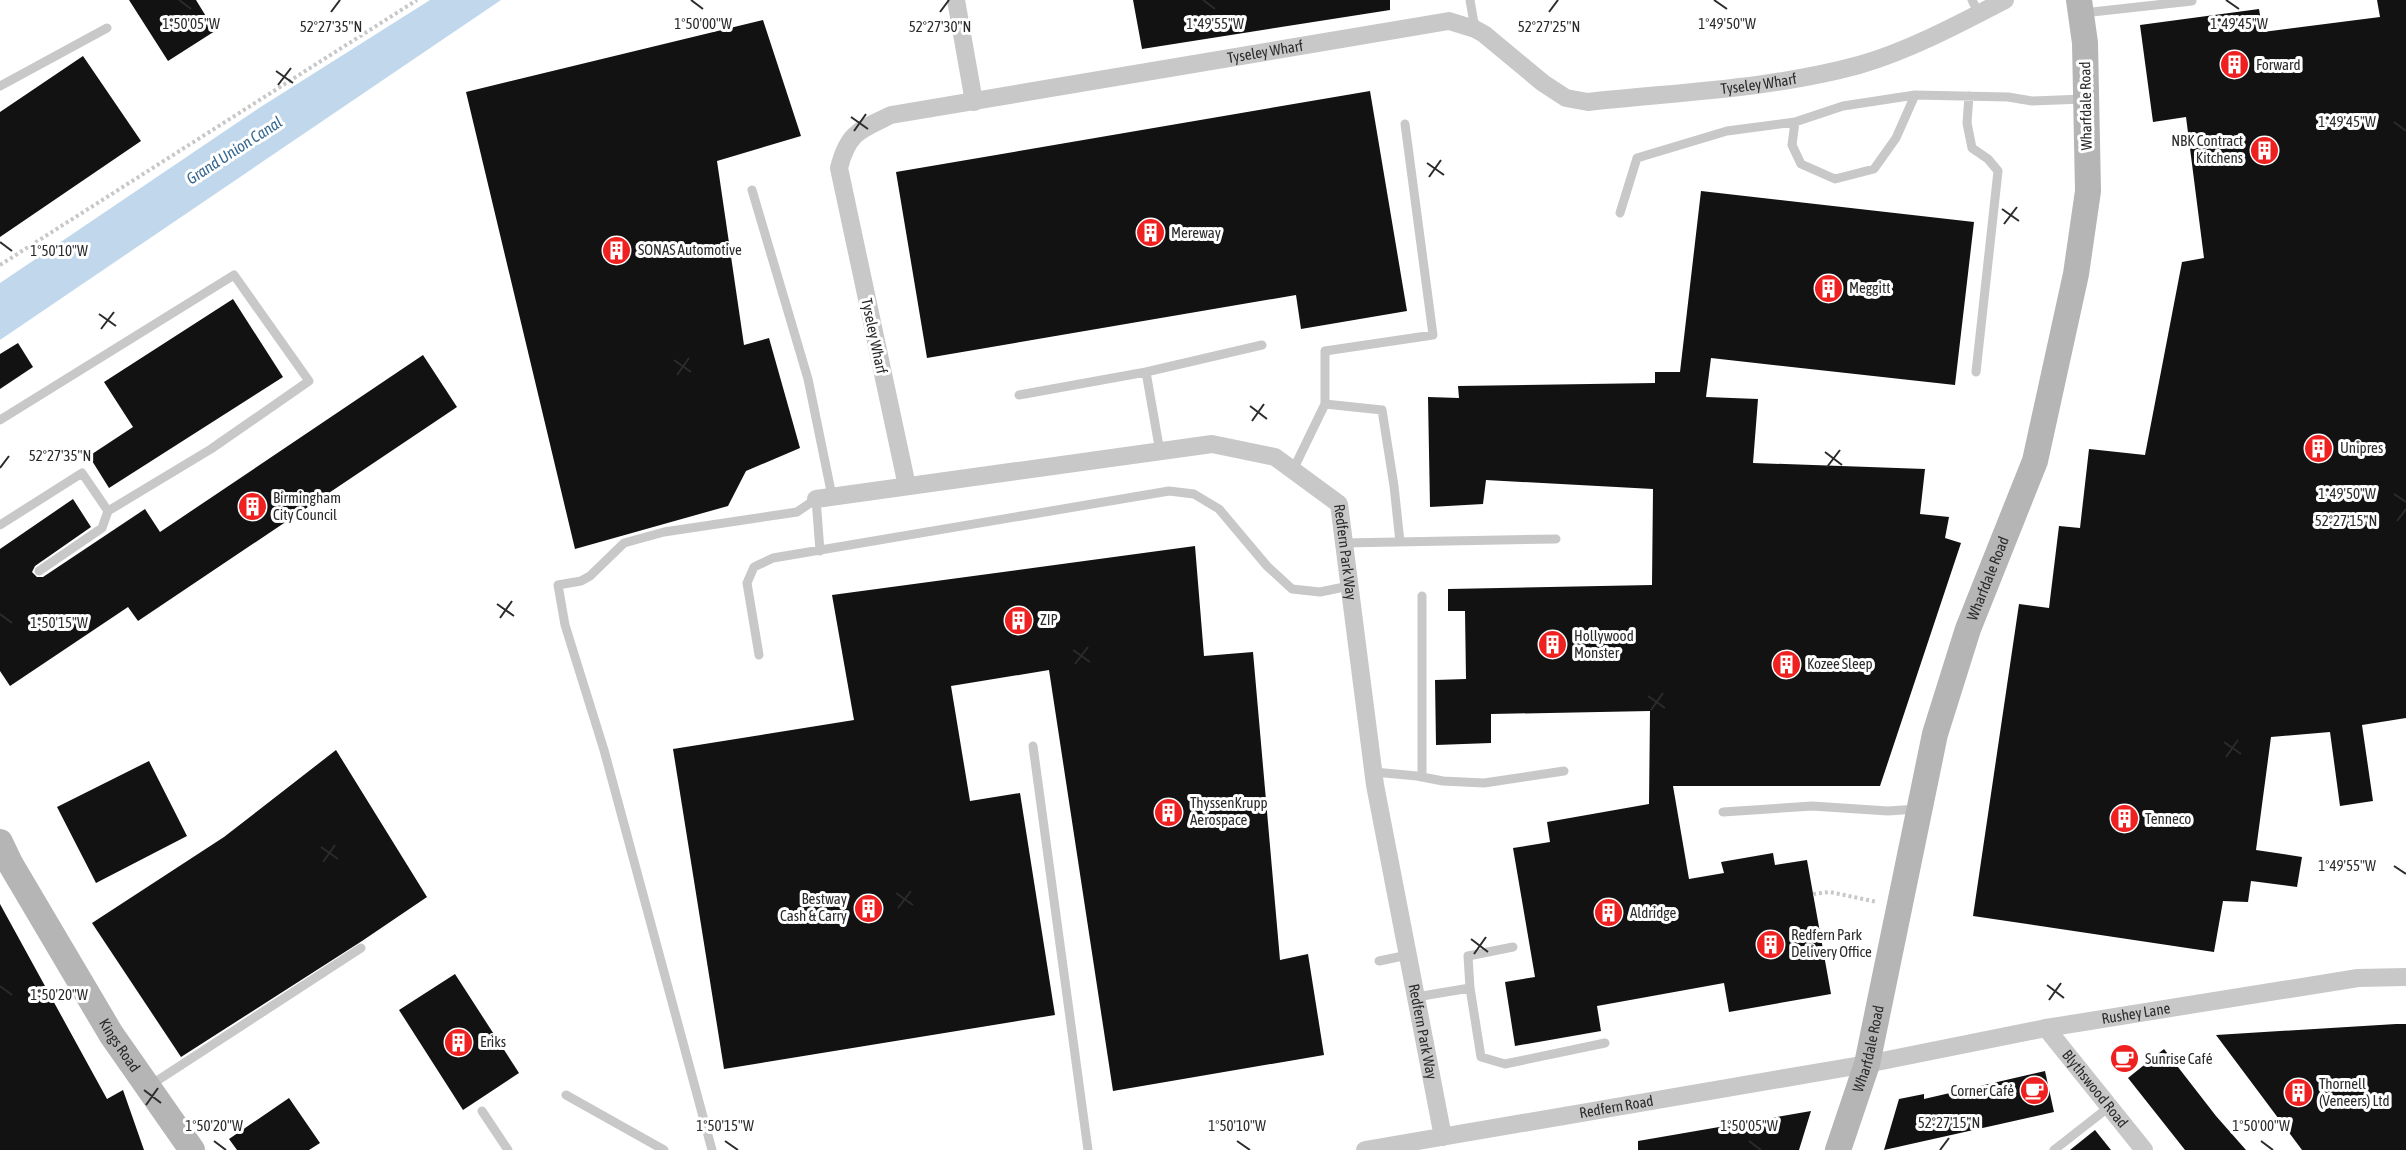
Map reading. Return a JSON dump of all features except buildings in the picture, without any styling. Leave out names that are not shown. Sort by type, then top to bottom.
[{"type":"main road","name":"Wharfdale Road","points":[[1838,1150],[1867,1064],[1935,734],[1968,629],[2035,460],[2076,274],[2088,191],[2085,43],[2080,7]]},
{"type":"main road","name":"Kings Road","points":[[0,842],[10,864],[105,1024],[147,1088],[192,1150]]},
{"type":"street","points":[[956,0],[974,102]]},
{"type":"street","name":"Tyseley Wharf","points":[[906,486],[839,168],[844,146],[861,129],[891,115],[1449,21],[1475,29],[1515,58],[1543,83],[1566,98],[1588,102],[1776,82],[1860,64],[1941,33],[1975,7],[2005,0]]},
{"type":"street","name":"Redfern Park Way","points":[[824,498],[1212,444],[1275,457],[1339,504],[1374,772],[1443,1137]]},
{"type":"street","name":"Rushey Lane","points":[[1867,1064],[2046,1028],[2358,978],[2406,977]]},
{"type":"street","name":"Blythswood Road","points":[[2046,1028],[2144,1150]]},
{"type":"street","name":"Redfern Road","points":[[1365,1150],[1867,1064]]},
{"type":"lane","points":[[1470,0],[1475,29]]},
{"type":"lane","points":[[2080,7],[2192,1]]},
{"type":"lane","points":[[0,86],[107,27]]},
{"type":"lane","points":[[1620,213],[1637,158],[1727,131],[1795,122],[1844,106],[1915,95],[2008,97],[2032,101],[2086,99]]},
{"type":"lane","points":[[1795,122],[1792,145],[1801,164],[1835,179],[1874,169],[1896,138],[1915,95]]},
{"type":"lane","points":[[1969,96],[1967,123],[1972,148],[1988,159],[1998,171],[1976,372]]},
{"type":"lane","points":[[1293,470],[1325,404],[1325,351],[1433,335],[1405,124]]},
{"type":"lane","points":[[752,190],[808,379],[824,498],[819,551]]},
{"type":"lane","points":[[0,420],[234,275],[309,381],[211,449],[108,511],[102,528],[39,572]]},
{"type":"lane","points":[[1019,395],[1146,372],[1262,345]]},
{"type":"lane","points":[[1146,372],[1160,452]]},
{"type":"lane","points":[[1325,404],[1382,410],[1393,477],[1400,542]]},
{"type":"lane","points":[[0,525],[82,473],[108,511]]},
{"type":"lane","points":[[759,655],[747,583],[754,567],[773,558],[1169,491],[1194,494],[1219,509],[1267,567],[1292,589],[1320,592],[1349,586]]},
{"type":"lane","points":[[712,1150],[604,750],[565,626],[558,585],[580,581],[590,576],[624,543],[664,532],[797,512],[824,498]]},
{"type":"lane","points":[[1344,543],[1556,539]]},
{"type":"lane","points":[[1422,596],[1422,777]]},
{"type":"lane","points":[[1033,746],[1088,1150]]},
{"type":"lane","points":[[1374,772],[1443,781],[1484,783],[1564,771]]},
{"type":"lane","points":[[1723,812],[1812,806],[1888,811],[1919,808]]},
{"type":"lane","points":[[1513,947],[1468,956],[1470,988],[1481,1057],[1505,1064],[1605,1043]]},
{"type":"lane","points":[[147,1088],[361,948]]},
{"type":"lane","points":[[1378,962],[1408,955]]},
{"type":"lane","points":[[1416,997],[1470,988]]},
{"type":"lane","points":[[566,1095],[664,1150]]},
{"type":"lane","points":[[2054,1150],[2109,1107]]},
{"type":"lane","points":[[482,1111],[508,1150]]},
{"type":"path","points":[[0,265],[417,0]]},
{"type":"path","points":[[1813,894],[1830,892],[1901,907]]},
{"type":"water","name":"Grand Union Canal","points":[[430,0],[501,0],[0,340],[0,283],[259,108]]},
{"type":"place","name":"Forward","points":[[2235,65]]},
{"type":"place","name":"NBK Contract Kitchens","points":[[2264,150]]},
{"type":"place","name":"Mereway","points":[[1150,233]]},
{"type":"place","name":"SONAS Automotive","points":[[617,250]]},
{"type":"place","name":"Meggitt","points":[[1828,288]]},
{"type":"place","name":"Unipres","points":[[2319,448]]},
{"type":"place","name":"Birmingham City Council","points":[[252,507]]},
{"type":"place","name":"ZIP","points":[[1019,620]]},
{"type":"place","name":"Hollywood Monster","points":[[1553,645]]},
{"type":"place","name":"Kozee Sleep","points":[[1786,664]]},
{"type":"place","name":"ThyssenKrupp Aerospace","points":[[1169,812]]},
{"type":"place","name":"Tenneco","points":[[2124,819]]},
{"type":"place","name":"Bestway Cash & Carry","points":[[868,908]]},
{"type":"place","name":"Aldridge","points":[[1609,913]]},
{"type":"place","name":"Redfern Park Delivery Office","points":[[1770,944]]},
{"type":"place","name":"Eriks","points":[[459,1042]]},
{"type":"place","name":"Sunrise Café","points":[[2124,1059]]},
{"type":"place","name":"Corner Café","points":[[2035,1091]]},
{"type":"place","name":"Thornell (Veneers) Ltd","points":[[2298,1093]]}]
